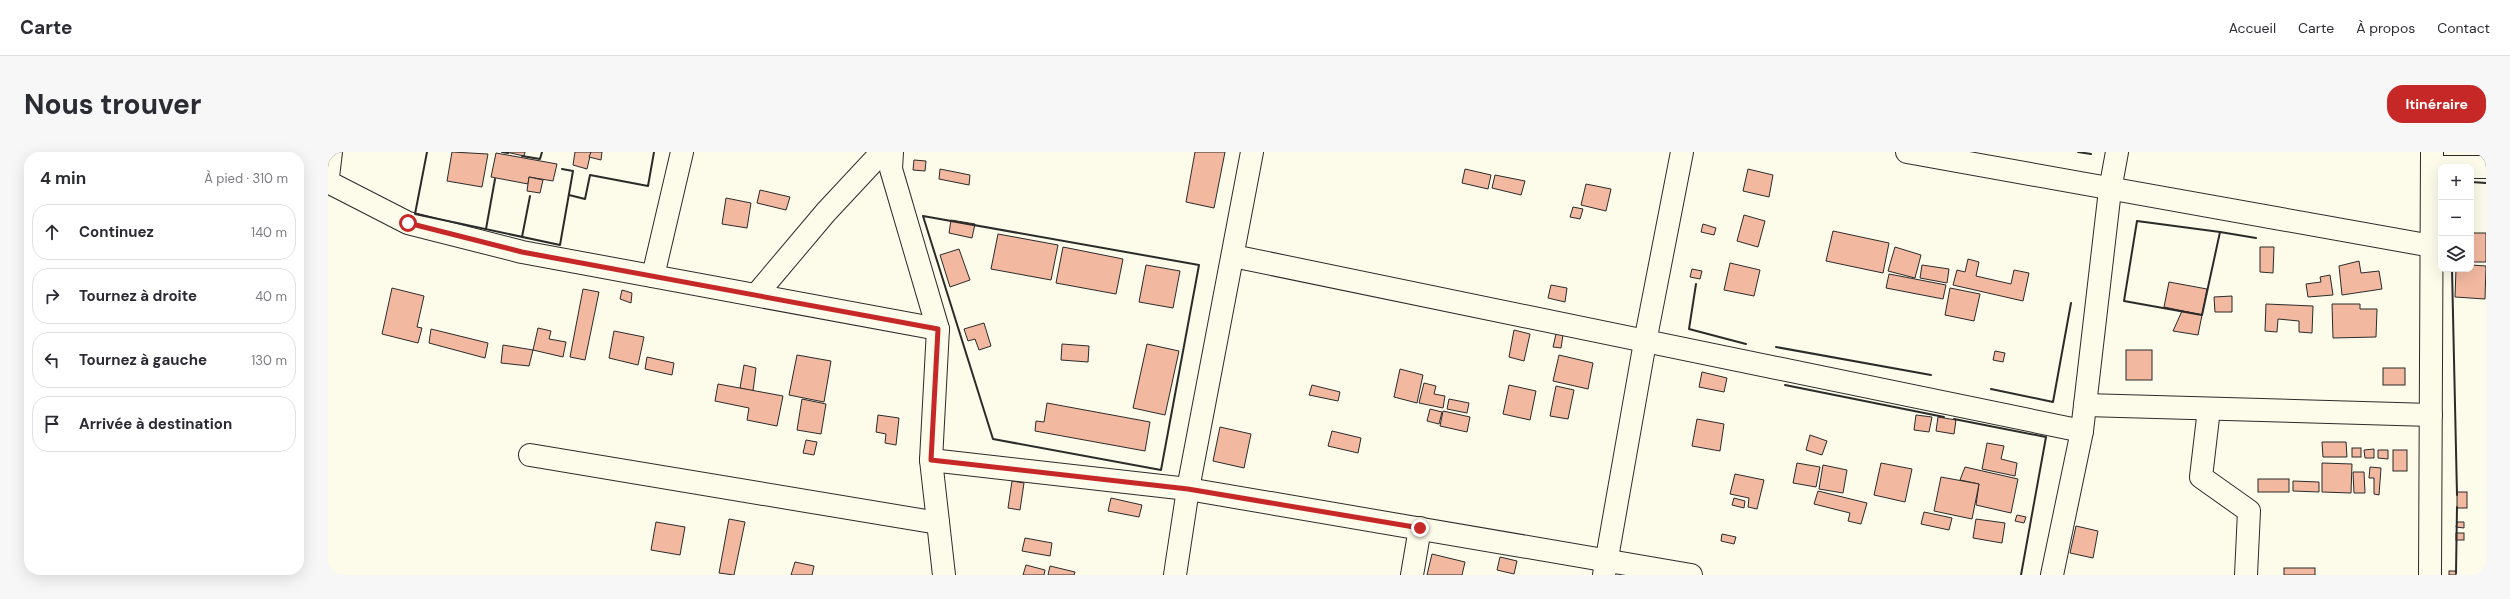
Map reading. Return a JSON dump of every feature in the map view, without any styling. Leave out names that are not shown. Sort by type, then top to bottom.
[{"type":"street","points":[[328,177],[330,152]]},
{"type":"street","points":[[653,276],[682,152]]},
{"type":"street","points":[[756,295],[826,212],[882,152]]},
{"type":"street","points":[[892,152],[891,169],[938,329],[931,460],[944,575]]},
{"type":"street","points":[[1175,575],[1188,489],[1252,152]]},
{"type":"street","points":[[1606,567],[1645,342],[1682,152]]},
{"type":"street","points":[[1907,152],[2110,190],[2432,246]]},
{"type":"street","points":[[2052,575],[2082,431],[2110,190],[2117,152]]},
{"type":"street","points":[[2430,575],[2432,159],[2486,167]]},
{"type":"street","points":[[328,182],[408,223],[522,252],[938,329]]},
{"type":"street","points":[[1233,256],[2082,431]]},
{"type":"street","points":[[2085,405],[2431,415]]},
{"type":"street","points":[[2209,409],[2201,477],[2249,512],[2246,575]]},
{"type":"street","points":[[530,455],[938,523]]},
{"type":"street","points":[[931,460],[1188,489],[1420,528],[1606,567],[1691,575]]},
{"type":"street","points":[[1412,575],[1420,528]]},
{"type":"building","points":[[452,152],[488,154],[482,187],[447,181]]},
{"type":"building","points":[[506,152],[525,152],[524,156]]},
{"type":"building","points":[[575,152],[591,152],[587,169],[573,165]]},
{"type":"building","points":[[591,152],[602,152],[601,160],[589,157]]},
{"type":"building","points":[[1195,152],[1225,152],[1214,208],[1186,202]]},
{"type":"building","points":[[496,153],[557,164],[553,181],[529,177],[528,184],[491,177]]},
{"type":"building","points":[[914,160],[926,161],[925,171],[913,170]]},
{"type":"building","points":[[940,169],[970,175],[969,185],[939,179]]},
{"type":"building","points":[[1465,169],[1491,175],[1488,189],[1462,183]]},
{"type":"building","points":[[1748,169],[1773,175],[1769,197],[1743,191]]},
{"type":"building","points":[[1495,175],[1525,181],[1521,195],[1492,188]]},
{"type":"building","points":[[529,177],[543,180],[540,193],[527,191]]},
{"type":"building","points":[[1586,184],[1611,189],[1606,211],[1581,205]]},
{"type":"building","points":[[760,190],[790,197],[786,210],[757,203]]},
{"type":"building","points":[[726,198],[751,203],[747,228],[722,224]]},
{"type":"building","points":[[1573,207],[1583,209],[1580,219],[1570,217]]},
{"type":"building","points":[[1744,215],[1765,221],[1758,247],[1737,241]]},
{"type":"building","points":[[951,220],[975,224],[972,238],[949,233]]},
{"type":"building","points":[[1703,224],[1716,228],[1714,235],[1701,232]]},
{"type":"building","points":[[1833,231],[1889,243],[1883,273],[1826,261]]},
{"type":"building","points":[[2474,233],[2486,233],[2486,262],[2474,262]]},
{"type":"building","points":[[998,234],[1058,245],[1051,280],[991,269]]},
{"type":"building","points":[[1063,247],[1123,259],[1116,294],[1056,283]]},
{"type":"building","points":[[1895,247],[1921,255],[1915,278],[1888,271]]},
{"type":"building","points":[[2260,247],[2274,247],[2273,273],[2260,272]]},
{"type":"building","points":[[959,249],[970,280],[950,287],[940,255]]},
{"type":"building","points":[[1968,259],[1979,262],[1976,276],[2011,284],[2014,270],[2029,273],[2023,301],[1953,285],[1957,270],[1965,272]]},
{"type":"building","points":[[2359,261],[2361,273],[2379,271],[2382,289],[2342,295],[2339,266]]},
{"type":"building","points":[[1730,263],[1760,270],[1754,296],[1724,290]]},
{"type":"building","points":[[1146,265],[1180,271],[1173,308],[1139,302]]},
{"type":"building","points":[[1922,265],[1949,269],[1947,283],[1920,278]]},
{"type":"building","points":[[2474,265],[2486,266],[2485,299],[2455,297],[2456,272],[2474,272]]},
{"type":"building","points":[[1692,269],[1702,271],[1700,279],[1690,277]]},
{"type":"building","points":[[1889,274],[1946,285],[1943,299],[1886,288]]},
{"type":"building","points":[[2330,275],[2333,295],[2308,297],[2306,284],[2321,282],[2320,277]]},
{"type":"building","points":[[2169,282],[2207,289],[2202,315],[2164,307]]},
{"type":"building","points":[[1551,285],[1567,288],[1565,302],[1548,298]]},
{"type":"building","points":[[392,288],[424,296],[417,327],[422,328],[418,343],[382,334]]},
{"type":"building","points":[[1950,288],[1980,294],[1974,321],[1945,315]]},
{"type":"building","points":[[583,289],[599,292],[585,360],[570,357]]},
{"type":"building","points":[[622,290],[632,293],[631,303],[620,299]]},
{"type":"building","points":[[2232,296],[2232,312],[2215,312],[2214,297]]},
{"type":"building","points":[[2266,304],[2313,306],[2312,333],[2299,332],[2299,321],[2278,319],[2277,332],[2265,331]]},
{"type":"building","points":[[2332,304],[2360,304],[2360,309],[2377,309],[2376,337],[2333,338]]},
{"type":"building","points":[[2182,311],[2202,315],[2198,335],[2173,331]]},
{"type":"building","points":[[984,323],[991,346],[979,350],[975,339],[968,341],[964,329]]},
{"type":"building","points":[[538,328],[551,331],[549,339],[566,342],[563,357],[533,350]]},
{"type":"building","points":[[431,329],[488,343],[485,358],[429,343]]},
{"type":"building","points":[[1514,330],[1530,334],[1524,361],[1509,357]]},
{"type":"building","points":[[614,331],[644,337],[638,365],[609,358]]},
{"type":"building","points":[[1556,334],[1563,335],[1561,348],[1553,347]]},
{"type":"building","points":[[1062,344],[1089,346],[1088,362],[1061,360]]},
{"type":"building","points":[[1147,344],[1179,351],[1165,415],[1133,408]]},
{"type":"building","points":[[503,345],[533,350],[529,366],[501,363]]},
{"type":"building","points":[[2126,350],[2152,350],[2152,380],[2126,380]]},
{"type":"building","points":[[1995,351],[2005,353],[2003,362],[1993,360]]},
{"type":"building","points":[[797,355],[831,361],[824,402],[789,395]]},
{"type":"building","points":[[1559,355],[1593,363],[1588,389],[1553,381]]},
{"type":"building","points":[[647,357],[674,363],[672,375],[645,369]]},
{"type":"building","points":[[744,365],[756,368],[753,391],[740,388]]},
{"type":"building","points":[[2383,368],[2405,368],[2405,385],[2383,385]]},
{"type":"building","points":[[1400,369],[1423,375],[1417,403],[1394,397]]},
{"type":"building","points":[[1702,372],[1727,378],[1724,392],[1699,387]]},
{"type":"building","points":[[1424,383],[1436,386],[1434,394],[1445,396],[1443,408],[1419,403]]},
{"type":"building","points":[[718,384],[783,396],[777,426],[747,420],[749,408],[715,401]]},
{"type":"building","points":[[1312,385],[1340,392],[1338,401],[1309,395]]},
{"type":"building","points":[[1509,385],[1536,391],[1530,420],[1503,414]]},
{"type":"building","points":[[1556,386],[1574,390],[1568,419],[1550,416]]},
{"type":"building","points":[[802,399],[826,404],[821,434],[797,430]]},
{"type":"building","points":[[1449,399],[1469,403],[1467,413],[1447,409]]},
{"type":"building","points":[[1047,403],[1150,422],[1145,451],[1035,431],[1036,421],[1044,422]]},
{"type":"building","points":[[1430,409],[1442,412],[1439,424],[1427,421]]},
{"type":"building","points":[[1443,411],[1470,417],[1467,432],[1440,426]]},
{"type":"building","points":[[878,415],[899,418],[896,445],[885,443],[886,434],[876,432]]},
{"type":"building","points":[[1916,415],[1932,417],[1929,432],[1914,430]]},
{"type":"building","points":[[1938,417],[1956,420],[1954,434],[1936,431]]},
{"type":"building","points":[[1697,419],[1724,424],[1720,451],[1692,446]]},
{"type":"building","points":[[1220,427],[1251,434],[1244,468],[1213,461]]},
{"type":"building","points":[[1332,431],[1361,438],[1358,453],[1328,446]]},
{"type":"building","points":[[1810,435],[1827,441],[1822,455],[1806,450]]},
{"type":"building","points":[[806,440],[817,442],[814,455],[803,453]]},
{"type":"building","points":[[2322,442],[2346,442],[2347,457],[2323,457]]},
{"type":"building","points":[[1987,443],[2004,446],[2001,459],[2017,463],[2015,476],[1982,469]]},
{"type":"building","points":[[2352,448],[2361,448],[2361,457],[2352,457]]},
{"type":"building","points":[[2374,449],[2374,458],[2365,458],[2364,450]]},
{"type":"building","points":[[2378,450],[2388,450],[2388,459],[2378,458]]},
{"type":"building","points":[[2393,450],[2407,450],[2407,471],[2393,471]]},
{"type":"building","points":[[1797,463],[1820,467],[1816,487],[1793,483]]},
{"type":"building","points":[[1881,463],[1912,469],[1905,502],[1874,495]]},
{"type":"building","points":[[2322,463],[2352,464],[2351,493],[2322,492]]},
{"type":"building","points":[[1823,465],[1847,470],[1843,493],[1819,489]]},
{"type":"building","points":[[1965,467],[2018,479],[2011,513],[1976,505],[1979,484],[1960,480]]},
{"type":"building","points":[[2370,467],[2381,468],[2379,495],[2374,494],[2374,478],[2369,478]]},
{"type":"building","points":[[2353,472],[2364,472],[2365,493],[2354,493]]},
{"type":"building","points":[[1735,474],[1764,480],[1757,509],[1748,507],[1749,498],[1730,494]]},
{"type":"building","points":[[1941,477],[1979,484],[1972,519],[1934,511]]},
{"type":"building","points":[[2258,479],[2289,479],[2289,492],[2258,492]]},
{"type":"building","points":[[1012,481],[1024,483],[1020,510],[1008,508]]},
{"type":"building","points":[[2293,481],[2319,482],[2319,492],[2293,491]]},
{"type":"building","points":[[1818,491],[1867,503],[1861,524],[1848,521],[1850,513],[1814,504]]},
{"type":"building","points":[[2457,492],[2467,492],[2467,508],[2457,508]]},
{"type":"building","points":[[1111,498],[1142,505],[1139,517],[1108,511]]},
{"type":"building","points":[[1734,498],[1745,501],[1744,508],[1732,505]]},
{"type":"building","points":[[1924,512],[1952,518],[1949,530],[1921,524]]},
{"type":"building","points":[[2017,515],[2026,517],[2024,523],[2015,521]]},
{"type":"building","points":[[729,519],[745,522],[734,575],[719,573]]},
{"type":"building","points":[[1976,519],[2005,523],[2002,543],[1973,538]]},
{"type":"building","points":[[656,522],[685,527],[680,555],[651,550]]},
{"type":"building","points":[[2457,522],[2464,522],[2464,528],[2456,527]]},
{"type":"building","points":[[2076,526],[2098,531],[2093,558],[2070,553]]},
{"type":"building","points":[[2456,533],[2464,533],[2464,540],[2456,540]]},
{"type":"building","points":[[1722,534],[1736,537],[1734,544],[1721,541]]},
{"type":"building","points":[[1025,538],[1052,543],[1050,556],[1022,551]]},
{"type":"building","points":[[1432,554],[1465,562],[1462,575],[1427,575]]},
{"type":"building","points":[[1500,557],[1517,561],[1514,574],[1497,570]]},
{"type":"building","points":[[795,562],[814,566],[812,575],[791,575]]},
{"type":"building","points":[[1026,565],[1045,570],[1044,575],[1023,575]]},
{"type":"building","points":[[1050,566],[1075,572],[1074,575],[1048,575]]},
{"type":"building","points":[[2284,568],[2315,568],[2315,575],[2284,575]]},
{"type":"building","points":[[2449,571],[2456,571],[2456,575],[2449,575]]},
{"type":"wall","points":[[427,152],[415,214],[560,245],[573,171],[562,169]]},
{"type":"wall","points":[[502,152],[508,153]]},
{"type":"wall","points":[[522,156],[540,159],[542,152]]},
{"type":"wall","points":[[569,195],[585,199],[590,175],[648,186],[654,152]]},
{"type":"wall","points":[[2078,152],[2091,154]]},
{"type":"wall","points":[[486,229],[495,179]]},
{"type":"wall","points":[[2474,182],[2486,183]]},
{"type":"wall","points":[[522,237],[530,196]]},
{"type":"wall","points":[[923,216],[1199,265],[1161,470],[993,439],[923,216]]},
{"type":"wall","points":[[2137,221],[2220,232],[2202,315],[2124,301],[2137,221]]},
{"type":"wall","points":[[2220,232],[2256,238]]},
{"type":"wall","points":[[2452,272],[2457,495]]},
{"type":"wall","points":[[1696,284],[1689,329],[1746,344]]},
{"type":"wall","points":[[1991,389],[2053,402],[2071,303]]},
{"type":"wall","points":[[1776,347],[1931,375]]},
{"type":"wall","points":[[1785,385],[1944,417]]},
{"type":"wall","points":[[1954,419],[2046,437],[2021,575]]},
{"type":"wall","points":[[2456,573],[2457,507]]},
{"type":"route","points":[[408,223],[522,252],[938,329],[931,460],[1188,489],[1420,528]]}]
